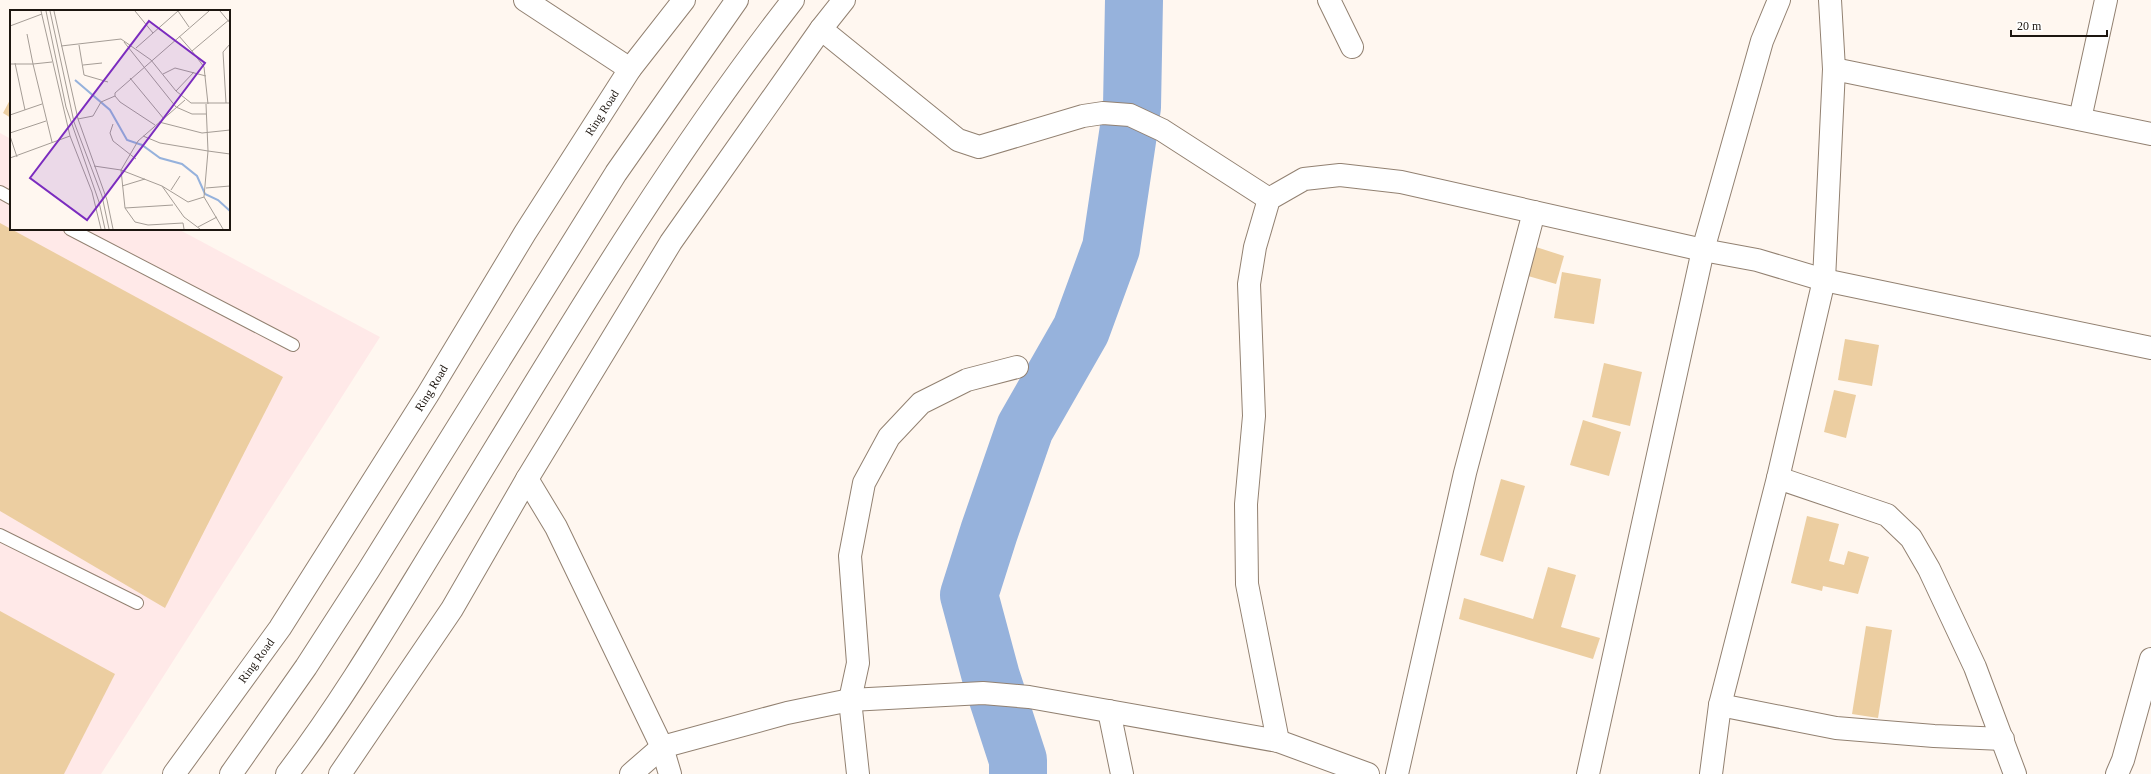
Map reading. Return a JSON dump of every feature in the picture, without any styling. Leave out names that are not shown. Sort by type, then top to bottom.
[{"type":"main road","points":[[525,0],[630,69]]},
{"type":"main road","name":"Ring Road","points":[[174,774],[280,628],[428,394],[525,233],[630,69],[684,0]]},
{"type":"main road","points":[[231,774],[306,667],[368,571],[616,173],[736,0]]},
{"type":"main road","points":[[287,774],[313,740],[376,643],[622,242],[677,160],[793,0]]},
{"type":"main road","points":[[340,774],[452,609],[528,479],[671,242],[821,29],[844,0]]},
{"type":"main road","points":[[1329,0],[1352,47]]},
{"type":"main road","points":[[1588,774],[1703,250],[1762,41],[1778,0]]},
{"type":"main road","points":[[1711,774],[1720,705],[1778,478],[1824,280],[1834,69],[1830,0]]},
{"type":"main road","points":[[2080,119],[2106,0]]},
{"type":"main road","points":[[821,29],[958,140],[979,147],[1083,116],[1103,113],[1130,115],[1162,130],[1268,199]]},
{"type":"main road","points":[[1834,69],[2151,134]]},
{"type":"main road","points":[[1278,741],[1247,584],[1246,504],[1254,416],[1249,284],[1255,247],[1268,199],[1304,179],[1340,175],[1401,182],[1703,250],[1757,260],[1824,280],[2151,348]]},
{"type":"main road","points":[[1397,774],[1466,473],[1534,212]]},
{"type":"main road","points":[[858,774],[850,700],[858,663],[850,556],[864,483],[889,436],[922,403],[967,380],[1017,367]]},
{"type":"main road","points":[[1778,478],[1887,515],[1912,538],[1929,569],[1975,667],[2015,774]]},
{"type":"main road","points":[[528,479],[556,527],[662,747],[670,774]]},
{"type":"main road","points":[[2117,774],[2123,760],[2151,658]]},
{"type":"main road","points":[[631,774],[662,747],[787,713],[850,700],[983,693],[1029,697],[1278,741],[1340,768],[1368,774]]},
{"type":"main road","points":[[1720,705],[1836,728],[2003,740]]},
{"type":"main road","points":[[1109,711],[1122,774]]},
{"type":"lane","points":[[0,192],[10,197]]},
{"type":"lane","points":[[72,230],[293,345]]},
{"type":"lane","points":[[0,535],[137,603]]},
{"type":"shaded area","points":[[0,133],[10,138],[10,230],[180,230],[380,337],[101,774],[0,774]]},
{"type":"building","points":[[10,100],[10,117],[3,113]]},
{"type":"building","points":[[0,223],[10,228],[10,230],[13,230],[283,377],[165,608],[0,511]]},
{"type":"building","points":[[1536,247],[1564,256],[1556,284],[1528,276]]},
{"type":"building","points":[[1562,272],[1601,279],[1594,324],[1554,318]]},
{"type":"building","points":[[1845,339],[1879,345],[1872,386],[1838,380]]},
{"type":"building","points":[[1604,363],[1642,372],[1630,426],[1592,417]]},
{"type":"building","points":[[1834,390],[1856,395],[1846,438],[1824,432]]},
{"type":"building","points":[[1583,420],[1621,432],[1609,476],[1570,465]]},
{"type":"building","points":[[1501,479],[1525,486],[1503,562],[1480,555]]},
{"type":"building","points":[[1807,516],[1839,524],[1829,561],[1844,565],[1848,551],[1869,557],[1858,594],[1823,586],[1822,591],[1791,583]]},
{"type":"building","points":[[1548,567],[1576,575],[1561,627],[1600,638],[1593,659],[1459,619],[1464,598],[1533,619]]},
{"type":"building","points":[[0,611],[115,674],[64,774],[0,774]]},
{"type":"building","points":[[1866,626],[1892,630],[1878,718],[1852,714]]},
{"type":"waterway","points":[[1018,774],[1018,760],[991,677],[969,595],[1025,428],[1081,330],[1111,248],[1132,107],[1134,0]]}]
